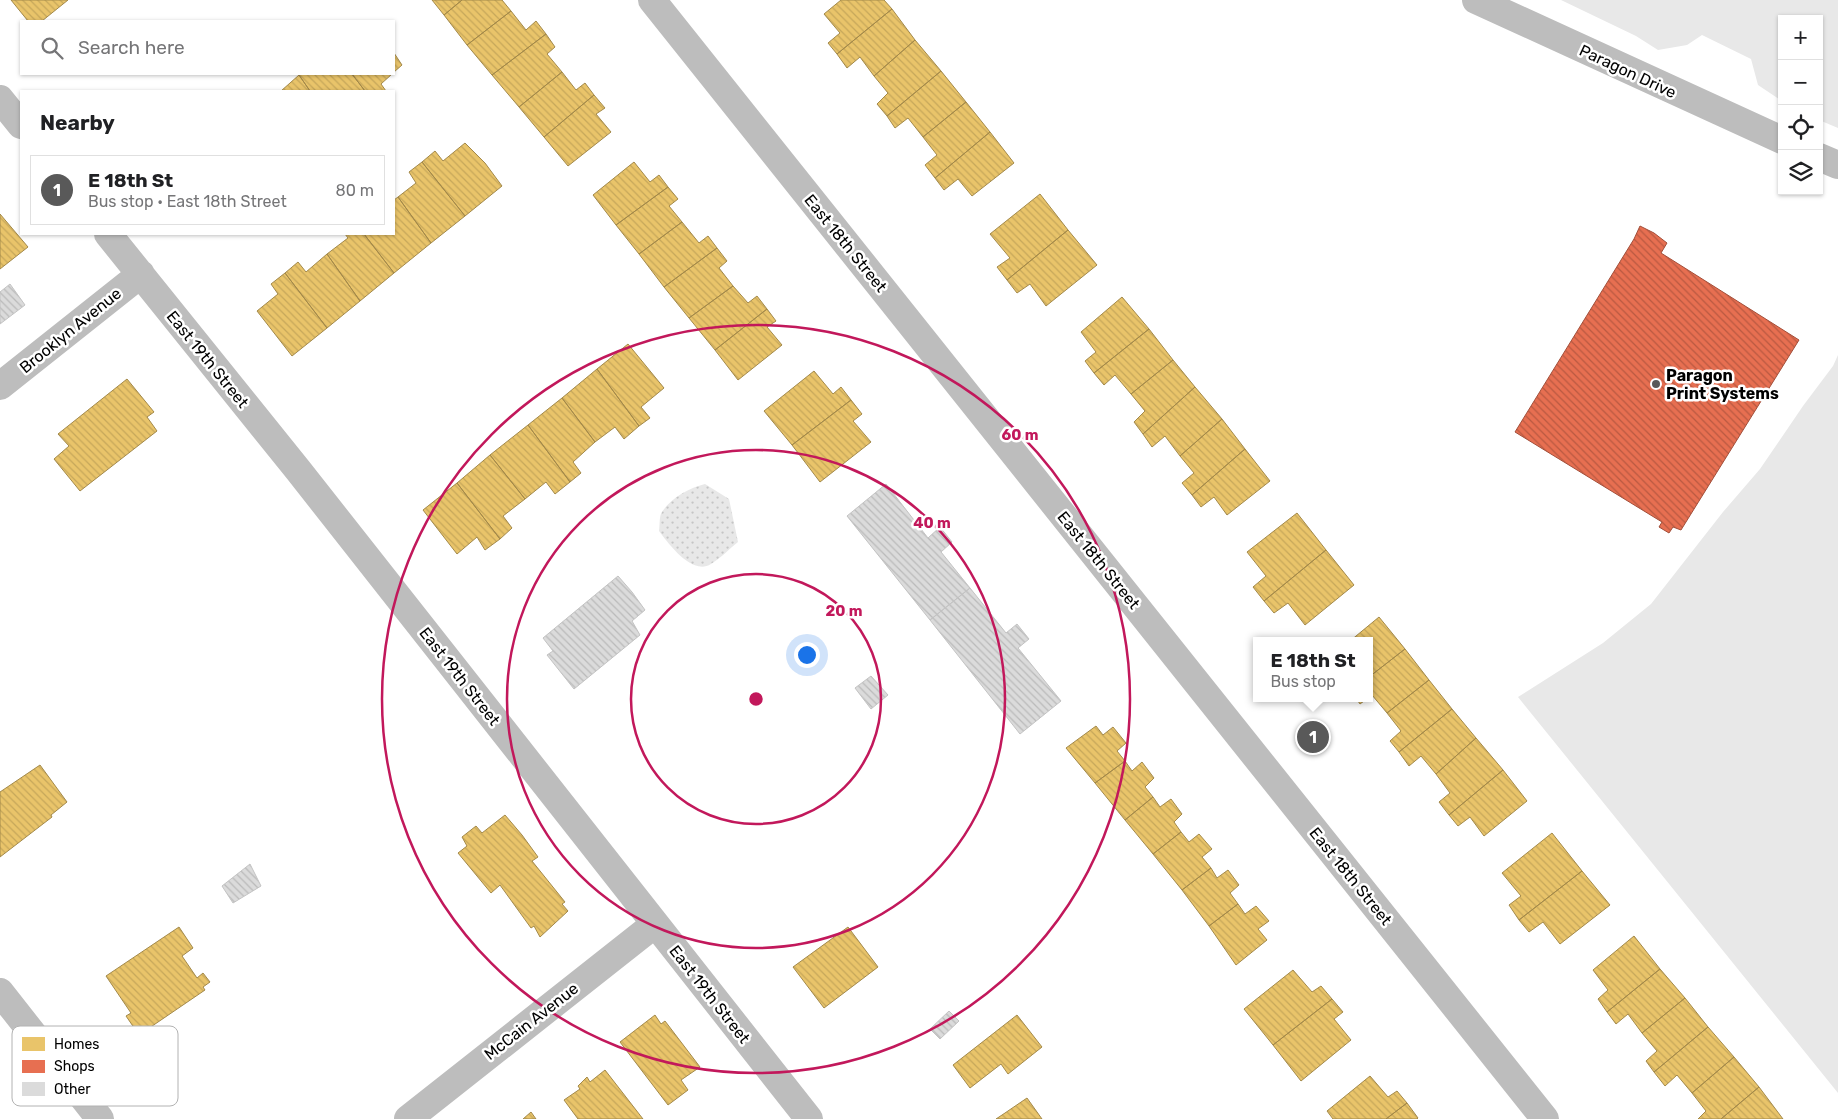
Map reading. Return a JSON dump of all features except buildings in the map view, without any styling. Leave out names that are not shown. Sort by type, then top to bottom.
[{"type":"street","name":"East 18th Street","points":[[652,0],[1545,1119]]},
{"type":"street","name":"Paragon Drive","points":[[1476,0],[1778,138]]},
{"type":"street","points":[[0,99],[20,125]]},
{"type":"street","points":[[1823,159],[1838,165]]},
{"type":"street","name":"East 19th Street","points":[[109,235],[809,1119]]},
{"type":"street","name":"Brooklyn Avenue","points":[[0,386],[140,274]]},
{"type":"street","name":"McCain Avenue","points":[[408,1119],[655,924]]},
{"type":"street","points":[[0,992],[27,1026]]},
{"type":"street","points":[[90,1106],[100,1119]]},
{"type":"shaded area","points":[[1561,0],[1838,0],[1838,128],[1823,122],[1823,15],[1778,15],[1778,98],[1758,85],[1751,59],[1702,35],[1687,45],[1658,50],[1636,36]]},
{"type":"shaded area","points":[[1838,355],[1838,1093],[1518,697],[1603,643],[1651,604],[1723,512],[1760,469],[1833,366]]},
{"type":"shaded area","points":[[705,484],[729,499],[738,542],[715,562],[704,567],[696,566],[682,557],[659,531],[661,514],[670,502],[687,491]]},
{"type":"place","name":"Paragon Print Systems","points":[[1656,384]]},
{"type":"place","name":"E 18th St","points":[[1313,737]]}]
